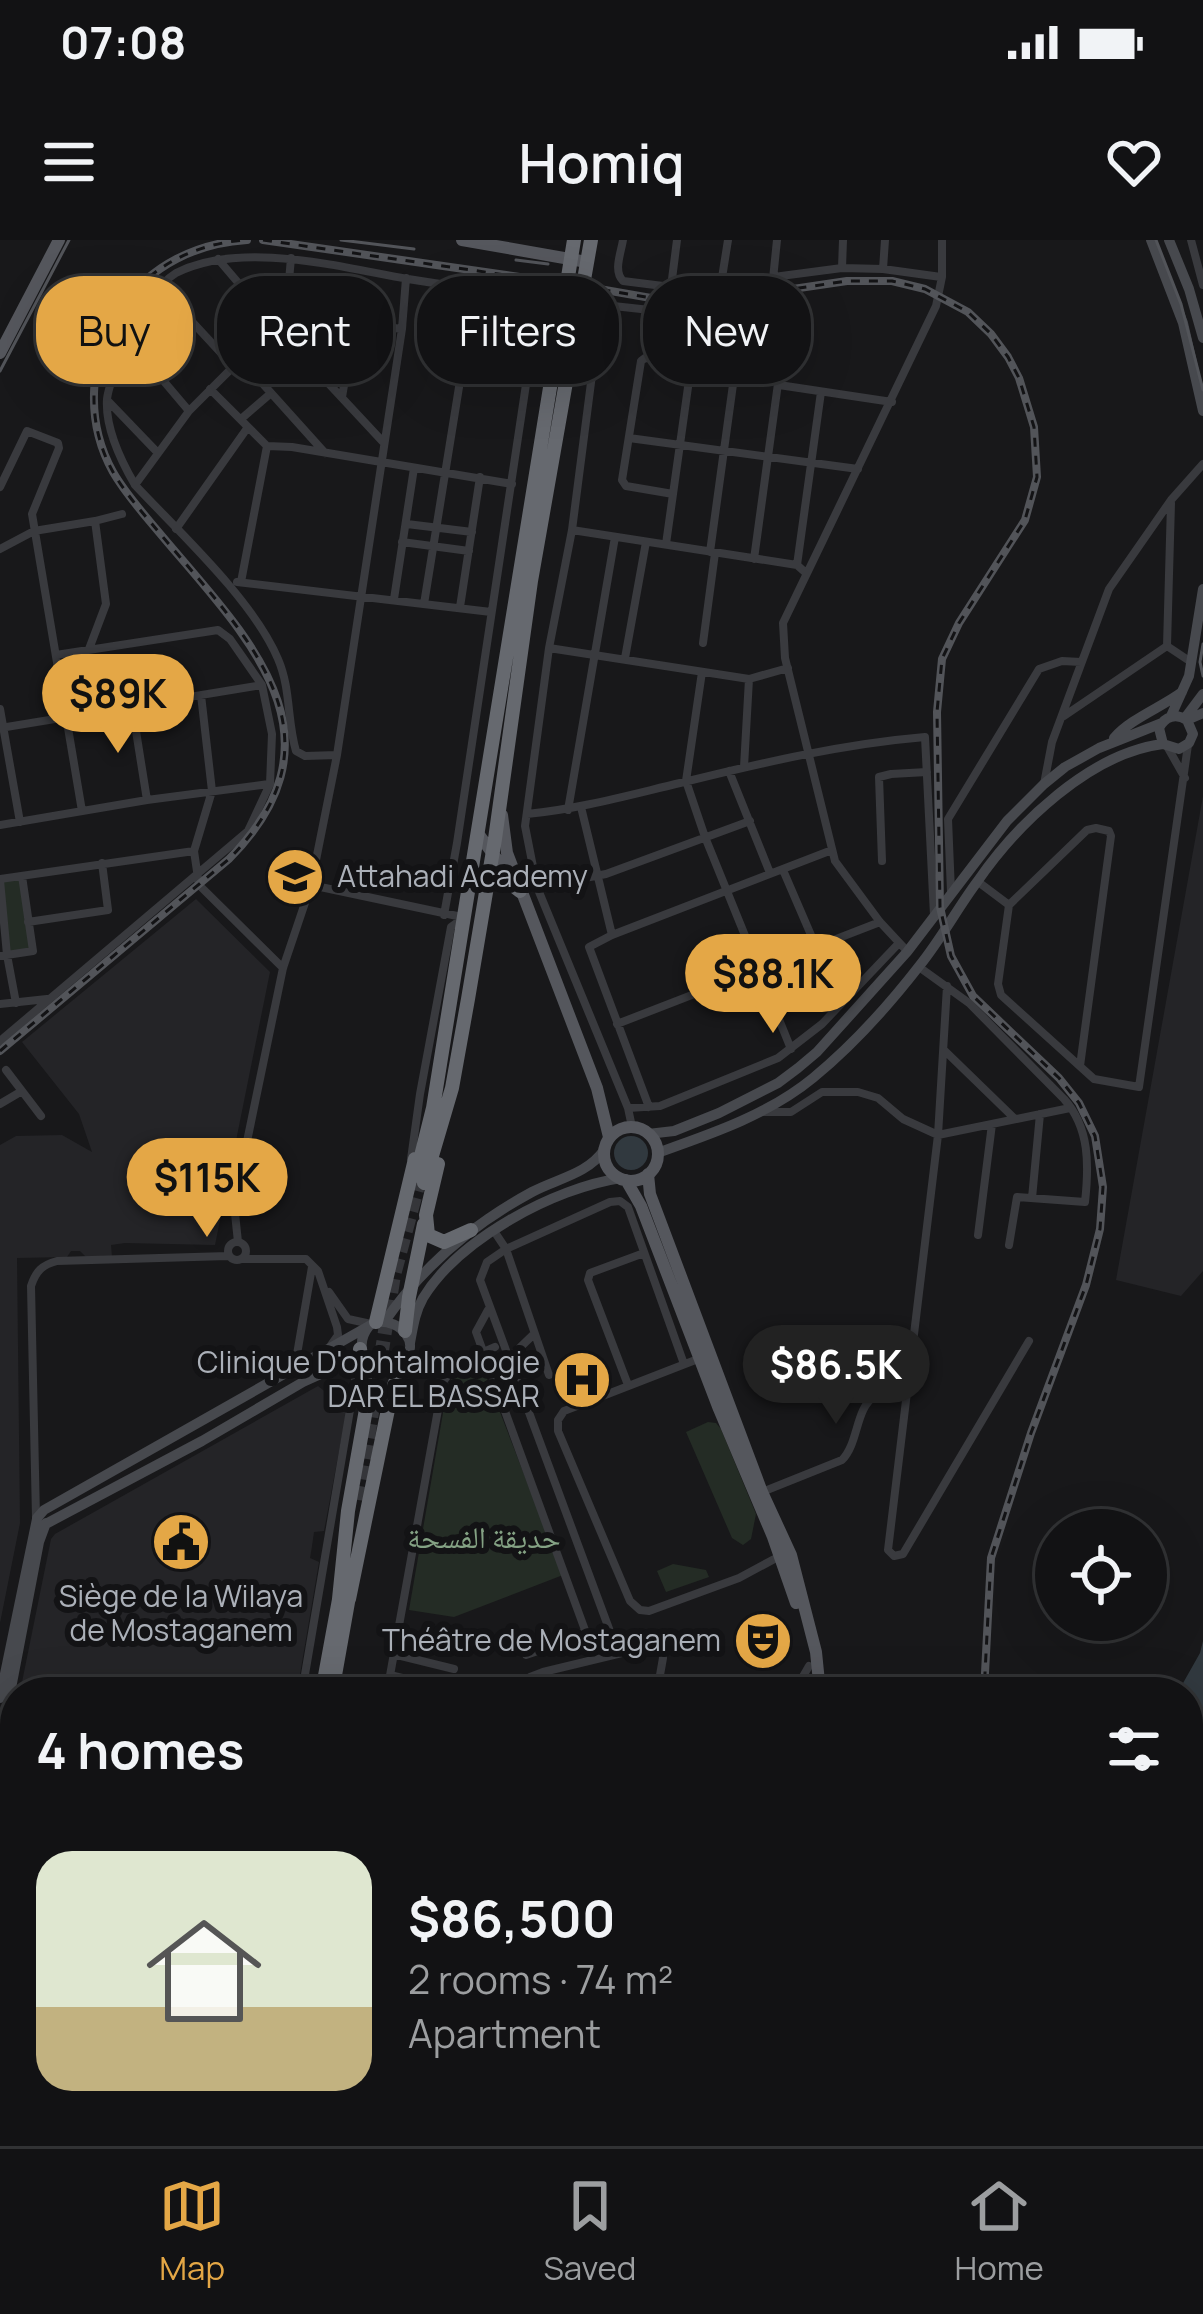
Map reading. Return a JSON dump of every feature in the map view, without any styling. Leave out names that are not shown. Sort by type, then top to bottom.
[{"type":"highway","points":[[574,240],[579,260]]},
{"type":"highway","points":[[576,276],[591,240]]},
{"type":"highway","points":[[376,1323],[418,1180],[433,1108],[557,384]]},
{"type":"highway","points":[[326,1677],[406,1346],[411,1286],[443,1143],[501,797],[560,384]]},
{"type":"highway","points":[[485,890],[489,880],[500,876],[520,891]]},
{"type":"highway","points":[[418,1180],[452,1088]]},
{"type":"highway","points":[[425,1222],[428,1235],[437,1241],[453,1240],[471,1230]]},
{"type":"highway","points":[[344,1599],[348,1510],[368,1398],[362,1359]]},
{"type":"highway","points":[[334,1677],[360,1501]]},
{"type":"main road","points":[[0,353],[59,240]]},
{"type":"main road","points":[[462,240],[579,260]]},
{"type":"main road","points":[[1151,240],[1184,323],[1203,411]]},
{"type":"main road","points":[[1169,240],[1203,338]]},
{"type":"main road","points":[[1166,746],[1159,734],[1185,690],[1203,589]]},
{"type":"main road","points":[[1111,742],[1119,730],[1185,690]]},
{"type":"main road","points":[[1186,719],[1203,694]]},
{"type":"main road","points":[[1150,713],[1166,719],[1203,713]]},
{"type":"main road","points":[[597,1088],[614,1114],[648,1134],[674,1131],[719,1113],[788,1076],[817,1052],[934,915],[1007,820],[1044,784],[1111,742],[1166,719]]},
{"type":"main road","points":[[1186,719],[1192,728],[1190,741]]},
{"type":"main road","points":[[657,1153],[760,1112],[823,1070],[919,967],[977,881],[1024,825],[1075,783],[1127,752],[1166,746],[1179,749],[1203,729]]},
{"type":"main road","points":[[501,797],[507,853],[597,1088],[609,1170],[623,1179],[641,1206],[780,1556],[803,1627],[812,1677]]},
{"type":"main road","points":[[477,832],[520,891]]},
{"type":"main road","points":[[362,1359],[364,1333],[471,1230],[533,1192],[593,1164],[615,1132],[631,1127]]},
{"type":"main road","points":[[44,1522],[334,1368],[362,1359],[382,1370],[398,1366],[416,1312],[431,1286],[459,1258],[494,1231],[552,1198],[589,1184],[648,1174],[657,1153],[648,1134]]},
{"type":"main road","points":[[648,1174],[650,1194],[762,1492],[791,1555],[816,1652],[816,1677]]},
{"type":"main road","points":[[5,1677],[44,1522],[332,1345],[376,1323],[393,1322],[406,1346]]},
{"type":"main road","points":[[14,1677],[44,1522]]},
{"type":"street","points":[[623,240],[618,276],[622,281],[643,284]]},
{"type":"street","points":[[672,276],[677,240]]},
{"type":"street","points":[[722,276],[728,240]]},
{"type":"street","points":[[773,276],[777,240]]},
{"type":"street","points":[[842,268],[843,240]]},
{"type":"street","points":[[884,269],[886,240]]},
{"type":"street","points":[[628,1108],[660,1106],[767,1064],[822,1024],[903,947],[836,861],[788,668],[783,622],[936,306],[943,240]]},
{"type":"street","points":[[1191,240],[1203,285]]},
{"type":"street","points":[[172,276],[217,258],[252,253],[417,280]]},
{"type":"street","points":[[217,258],[232,276]]},
{"type":"street","points":[[289,276],[291,258]]},
{"type":"street","points":[[792,276],[842,268],[942,277]]},
{"type":"street","points":[[242,1259],[246,1249],[238,1242],[233,1204],[284,968],[311,885],[337,755],[406,278]]},
{"type":"street","points":[[193,323],[217,349]]},
{"type":"street","points":[[393,328],[402,329]]},
{"type":"street","points":[[643,359],[623,484],[673,494]]},
{"type":"street","points":[[135,485],[190,410],[217,382]]},
{"type":"street","points":[[113,384],[107,400],[111,431],[135,485],[224,580],[277,655],[286,680],[296,751],[305,756],[337,755]]},
{"type":"street","points":[[167,384],[190,410]]},
{"type":"street","points":[[261,384],[327,455]]},
{"type":"street","points":[[329,384],[384,443]]},
{"type":"street","points":[[342,398],[344,384]]},
{"type":"street","points":[[424,604],[460,384]]},
{"type":"street","points":[[444,914],[527,384]]},
{"type":"street","points":[[591,384],[525,826],[537,886],[628,1108],[631,1127]]},
{"type":"street","points":[[666,544],[689,384]]},
{"type":"street","points":[[703,643],[733,384]]},
{"type":"street","points":[[754,560],[778,385],[892,402]]},
{"type":"street","points":[[210,389],[267,446],[512,484]]},
{"type":"street","points":[[796,565],[821,392]]},
{"type":"street","points":[[176,529],[244,423],[269,394]]},
{"type":"street","points":[[107,400],[157,452]]},
{"type":"street","points":[[0,488],[27,430],[58,443],[32,514],[82,811]]},
{"type":"street","points":[[628,438],[858,469]]},
{"type":"street","points":[[241,582],[267,446]]},
{"type":"street","points":[[1044,784],[1062,717],[1108,589],[1171,500],[1203,464]]},
{"type":"street","points":[[394,599],[414,467]]},
{"type":"street","points":[[460,608],[480,477]]},
{"type":"street","points":[[1167,646],[1171,500]]},
{"type":"street","points":[[0,549],[34,532],[122,514]]},
{"type":"street","points":[[88,650],[106,604],[95,521]]},
{"type":"street","points":[[407,524],[472,532]]},
{"type":"street","points":[[572,530],[796,565],[806,573]]},
{"type":"street","points":[[568,810],[615,537]]},
{"type":"street","points":[[402,542],[469,551]]},
{"type":"street","points":[[625,658],[646,542]]},
{"type":"street","points":[[224,580],[491,612]]},
{"type":"street","points":[[0,1041],[248,831],[270,784],[272,734],[262,686],[230,639],[218,630],[56,656]]},
{"type":"street","points":[[1167,646],[1192,663]]},
{"type":"street","points":[[1062,717],[1167,646]]},
{"type":"street","points":[[549,648],[749,679],[788,668]]},
{"type":"street","points":[[951,892],[948,819],[1039,669],[1062,661],[1082,662]]},
{"type":"street","points":[[702,672],[686,781],[791,1049]]},
{"type":"street","points":[[744,767],[749,679]]},
{"type":"street","points":[[2,727],[262,686]]},
{"type":"street","points":[[201,695],[212,790],[194,851],[199,885],[284,968]]},
{"type":"street","points":[[132,706],[147,800]]},
{"type":"street","points":[[0,709],[20,822]]},
{"type":"street","points":[[526,814],[568,810],[809,753],[925,737],[934,915]]},
{"type":"street","points":[[1080,1066],[1109,831],[1087,830],[1010,905],[998,984],[1001,995],[1094,1079],[1139,1087],[1190,741]]},
{"type":"street","points":[[1166,746],[1186,779]]},
{"type":"street","points":[[729,771],[770,873]]},
{"type":"street","points":[[882,861],[879,777],[927,772]]},
{"type":"street","points":[[0,825],[270,784]]},
{"type":"street","points":[[581,807],[612,935]]},
{"type":"street","points":[[537,886],[597,876],[750,821]]},
{"type":"street","points":[[649,1107],[589,947],[832,850]]},
{"type":"street","points":[[16,1003],[4,956],[0,880],[194,851]]},
{"type":"street","points":[[28,922],[108,910],[102,863]]},
{"type":"street","points":[[783,870],[817,949]]},
{"type":"street","points":[[4,956],[33,951],[22,876]]},
{"type":"street","points":[[977,881],[1010,905]]},
{"type":"street","points":[[311,885],[464,918]]},
{"type":"street","points":[[418,1180],[420,1094],[452,927],[464,918]]},
{"type":"street","points":[[617,1024],[880,922]]},
{"type":"street","points":[[919,967],[969,1003],[1071,1108],[1087,1148],[1085,1202],[1017,1197],[1010,1245]]},
{"type":"street","points":[[947,986],[938,1136],[888,1550],[894,1556],[903,1554],[1029,1341]]},
{"type":"street","points":[[0,1004],[49,999]]},
{"type":"street","points":[[944,1050],[1015,1119]]},
{"type":"street","points":[[7,1070],[41,1116]]},
{"type":"street","points":[[0,1104],[22,1091]]},
{"type":"street","points":[[760,1112],[790,1112],[822,1092],[858,1092],[878,1098],[903,1119],[938,1136],[1071,1108]]},
{"type":"street","points":[[1032,1198],[1040,1114]]},
{"type":"street","points":[[978,1235],[992,1124]]},
{"type":"street","points":[[618,1653],[488,1308],[482,1270],[506,1249],[620,1201],[628,1207],[684,1364]]},
{"type":"street","points":[[494,1231],[506,1249],[549,1375]]},
{"type":"street","points":[[228,1256],[228,1247],[238,1242]]},
{"type":"street","points":[[628,1385],[588,1280],[590,1273],[644,1253]]},
{"type":"street","points":[[44,1522],[35,1485],[31,1286],[40,1268],[57,1261],[228,1256],[235,1261],[306,1259],[325,1288],[338,1335],[332,1345]]},
{"type":"street","points":[[295,1368],[312,1268]]},
{"type":"street","points":[[325,1288],[348,1319],[376,1323]]},
{"type":"street","points":[[488,1308],[477,1328],[482,1351],[585,1630],[582,1636],[526,1655]]},
{"type":"street","points":[[508,1359],[535,1334]]},
{"type":"street","points":[[398,1677],[390,1675],[393,1654],[443,1382],[456,1364],[495,1347]]},
{"type":"street","points":[[700,1358],[564,1411],[557,1425],[632,1604],[640,1610],[650,1611],[739,1578],[780,1556]]},
{"type":"street","points":[[305,1677],[362,1359]]},
{"type":"street","points":[[762,1492],[842,1460],[850,1453],[870,1399],[906,1387]]},
{"type":"street","points":[[532,1677],[648,1645],[659,1647],[663,1658],[660,1677]]},
{"type":"street","points":[[393,1654],[454,1669]]},
{"type":"street","points":[[803,1677],[809,1666]]},
{"type":"shaded area","points":[[1203,796],[1203,1271],[1181,1296],[1116,1280]]},
{"type":"shaded area","points":[[196,899],[270,972],[215,1245],[125,1243],[111,1245],[112,1257],[86,1257],[71,1251],[67,1257],[17,1258],[20,1523],[0,1623],[0,1145],[16,1136],[62,1135],[92,1152],[79,1114],[22,1042]]},
{"type":"shaded area","points":[[631,1136],[643,1141],[648,1153],[643,1165],[631,1170],[619,1165],[614,1153],[619,1141]]},
{"type":"shaded area","name":"Siège de la Wilaya de Mostaganem","points":[[318,1386],[347,1409],[324,1531],[314,1532],[310,1558],[319,1562],[300,1677],[23,1677],[55,1534]]},
{"type":"shaded area","points":[[1203,1641],[1203,1677],[1186,1677]]},
{"type":"green space","points":[[22,876],[33,951],[7,955],[0,879]]},
{"type":"green space","name":"حديقة الفسحة","points":[[479,1358],[563,1575],[454,1617],[409,1610],[448,1384],[460,1367]]},
{"type":"green space","points":[[708,1422],[721,1429],[756,1514],[751,1539],[743,1545],[732,1538],[686,1432]]},
{"type":"green space","points":[[673,1564],[706,1570],[709,1577],[666,1592],[657,1571]]},
{"type":"tunnel","points":[[358,1500],[394,1275],[419,1182]]},
{"type":"tram line","points":[[0,371],[69,240]]},
{"type":"tram line","points":[[341,240],[414,249]]},
{"type":"tram line","points":[[1156,240],[1181,304],[1203,390]]},
{"type":"tram line","points":[[516,260],[548,264]]},
{"type":"tram line","points":[[1203,644],[1203,676]]},
{"type":"railway","points":[[0,1051],[229,859],[265,813],[282,769],[284,726],[272,686],[222,607],[118,480],[104,452],[94,410],[103,346],[134,292],[161,268],[193,251],[247,240]]},
{"type":"railway","points":[[263,240],[674,302],[847,281],[892,281],[925,289],[968,312],[991,334],[1019,378],[1034,427],[1037,477],[1025,520],[959,623],[942,659],[937,712],[940,907],[951,956],[973,996],[1079,1103],[1095,1136],[1103,1187],[1100,1229],[1086,1285],[991,1558],[985,1677]]},
{"type":"place","name":"Attahadi Academy","points":[[295,877]]},
{"type":"place","name":"Clinique D'ophtalmologie DAR EL BASSAR","points":[[582,1380]]},
{"type":"place","name":"Siège de la Wilaya de Mostaganem","points":[[181,1542]]},
{"type":"place","name":"Théâtre de Mostaganem","points":[[763,1641]]}]
